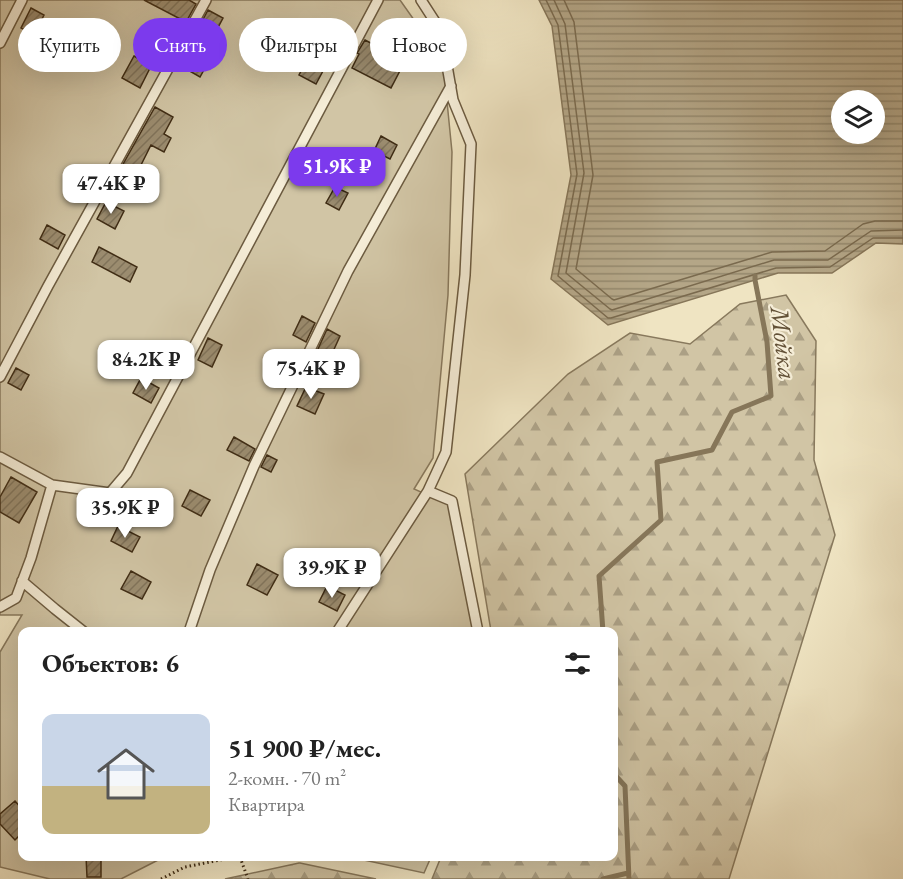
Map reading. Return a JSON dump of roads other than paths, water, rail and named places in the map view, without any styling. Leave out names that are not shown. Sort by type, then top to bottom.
[{"type":"lane","points":[[0,43],[22,0]]},
{"type":"lane","points":[[0,377],[206,0]]},
{"type":"lane","points":[[0,457],[52,485],[110,493],[126,473],[378,0]]},
{"type":"lane","points":[[340,627],[428,491],[447,452],[465,275],[471,144],[453,100],[441,31],[422,0]]},
{"type":"lane","points":[[191,627],[210,570],[254,466],[348,271],[451,86]]},
{"type":"lane","points":[[0,607],[16,598],[31,558],[52,485]]},
{"type":"lane","points":[[428,491],[452,501],[477,627]]},
{"type":"lane","points":[[22,580],[78,627]]},
{"type":"water","points":[[539,0],[903,0],[903,244],[876,243],[832,273],[778,273],[608,325],[551,279],[571,175],[552,26]]},
{"type":"waterway","name":"Мойка","points":[[603,627],[599,576],[661,520],[657,462],[712,450],[732,412],[771,396],[767,342],[755,276]]},
{"type":"waterway","name":"Мойка","points":[[618,778],[625,786],[629,879]]},
{"type":"waterway","points":[[603,879],[628,873]]}]
